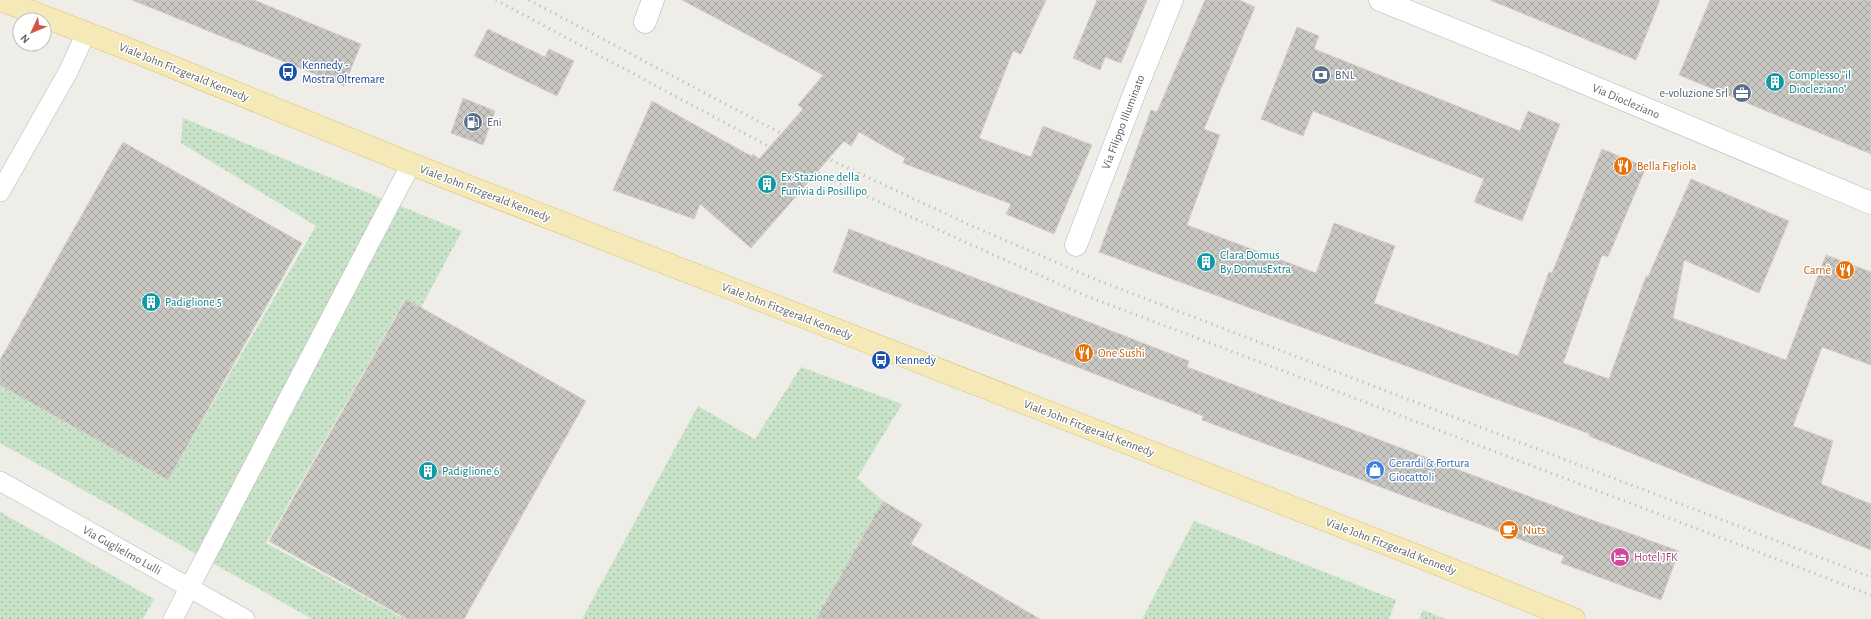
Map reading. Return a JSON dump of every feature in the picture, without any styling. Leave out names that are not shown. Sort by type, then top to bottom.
[{"type":"main road","name":"Viale John Fitzgerald Kennedy","points":[[1,0],[411,164],[1418,556],[1574,619]]},
{"type":"street","points":[[645,22],[653,0]]},
{"type":"street","name":"Via Filippo Illuminato","points":[[1076,245],[1172,0]]},
{"type":"street","name":"Via Diocleziano","points":[[1380,0],[1534,62],[1871,203]]},
{"type":"street","points":[[0,192],[68,72],[86,33]]},
{"type":"street","points":[[173,619],[411,164]]},
{"type":"street","name":"Via Guglielmo Lulli","points":[[0,481],[245,619]]},
{"type":"green space","points":[[183,118],[462,231],[419,311],[405,299],[266,543],[405,619],[312,619],[0,443],[0,385],[168,480],[316,226],[181,143]]},
{"type":"green space","points":[[801,367],[902,404],[857,478],[883,501],[816,619],[582,619],[698,406],[755,439]]},
{"type":"green space","points":[[0,512],[154,599],[143,619],[0,619]]},
{"type":"green space","points":[[1194,521],[1396,600],[1389,619],[1142,619]]},
{"type":"green space","points":[[1423,610],[1445,619],[1419,619]]},
{"type":"building","points":[[132,0],[254,0],[361,44],[344,86]]},
{"type":"building","points":[[682,0],[1046,0],[1021,54],[1013,51],[979,138],[1031,157],[1043,126],[1092,145],[1054,234],[1006,214],[1011,204],[903,163],[905,158],[859,132],[851,146],[844,141],[751,248],[700,204],[694,219],[613,190],[652,101],[751,156],[753,154],[759,159],[803,109],[798,105],[823,75]]},
{"type":"building","points":[[1097,0],[1147,0],[1121,63],[1105,57],[1100,70],[1073,58]]},
{"type":"building","points":[[1205,0],[1239,0],[1255,7],[1204,129],[1220,135],[1187,225],[1316,273],[1334,223],[1395,246],[1374,303],[1518,356],[1549,272],[1552,273],[1602,149],[1646,167],[1608,257],[1602,255],[1563,363],[1609,379],[1646,276],[1648,277],[1691,179],[1789,221],[1759,293],[1684,260],[1673,318],[1786,360],[1826,255],[1871,272],[1871,365],[1822,347],[1793,426],[1833,441],[1821,484],[1871,504],[1871,550],[1589,436],[1590,434],[1099,252],[1151,110],[1157,112]]},
{"type":"building","points":[[1490,0],[1660,0],[1636,60]]},
{"type":"building","points":[[1710,0],[1871,0],[1871,154],[1679,75]]},
{"type":"building","points":[[1297,27],[1319,36],[1314,49],[1520,131],[1528,111],[1560,124],[1522,221],[1474,202],[1484,179],[1313,111],[1303,136],[1261,119]]},
{"type":"building","points":[[488,29],[545,57],[549,49],[574,61],[557,96],[474,56]]},
{"type":"building","name":"Eni","points":[[463,98],[495,111],[483,145],[451,133]]},
{"type":"building","name":"Padiglione 5","points":[[123,142],[302,243],[168,480],[0,385],[0,360]]},
{"type":"building","points":[[849,229],[1189,361],[1187,367],[1578,515],[1679,551],[1661,600],[1561,563],[1564,556],[1202,420],[1203,416],[833,272]]},
{"type":"building","name":"Padiglione 6","points":[[406,299],[586,401],[464,619],[407,619],[269,541]]},
{"type":"building","points":[[883,501],[922,524],[911,544],[1040,619],[816,619]]},
{"type":"railway","points":[[496,0],[826,177],[967,243],[1084,295],[1871,595]]},
{"type":"railway","points":[[529,0],[837,163],[970,225],[1097,280],[1871,577]]},
{"type":"place","name":"Kennedy - Mostra Oltremare","points":[[288,72]]},
{"type":"place","name":"BNL","points":[[1321,75]]},
{"type":"place","name":"Complesso \"il Diocleziano\"","points":[[1775,82]]},
{"type":"place","name":"e-voluzione Srl","points":[[1742,93]]},
{"type":"place","name":"Eni","points":[[473,122]]},
{"type":"place","name":"Bella Figliola","points":[[1623,166]]},
{"type":"place","name":"Ex Stazione della Funivia di Posillipo","points":[[767,184]]},
{"type":"place","name":"Clara Domus By DomusExtra","points":[[1206,262]]},
{"type":"place","name":"Carnè","points":[[1845,270]]},
{"type":"place","name":"Padiglione 5","points":[[151,302]]},
{"type":"place","name":"One Sushi","points":[[1084,353]]},
{"type":"place","name":"Kennedy","points":[[881,360]]},
{"type":"place","name":"Gerardi & Fortura Giocattoli","points":[[1375,470]]},
{"type":"place","name":"Padiglione 6","points":[[428,471]]},
{"type":"place","name":"Nuts","points":[[1509,530]]},
{"type":"place","name":"Hotel JFK","points":[[1620,557]]}]
